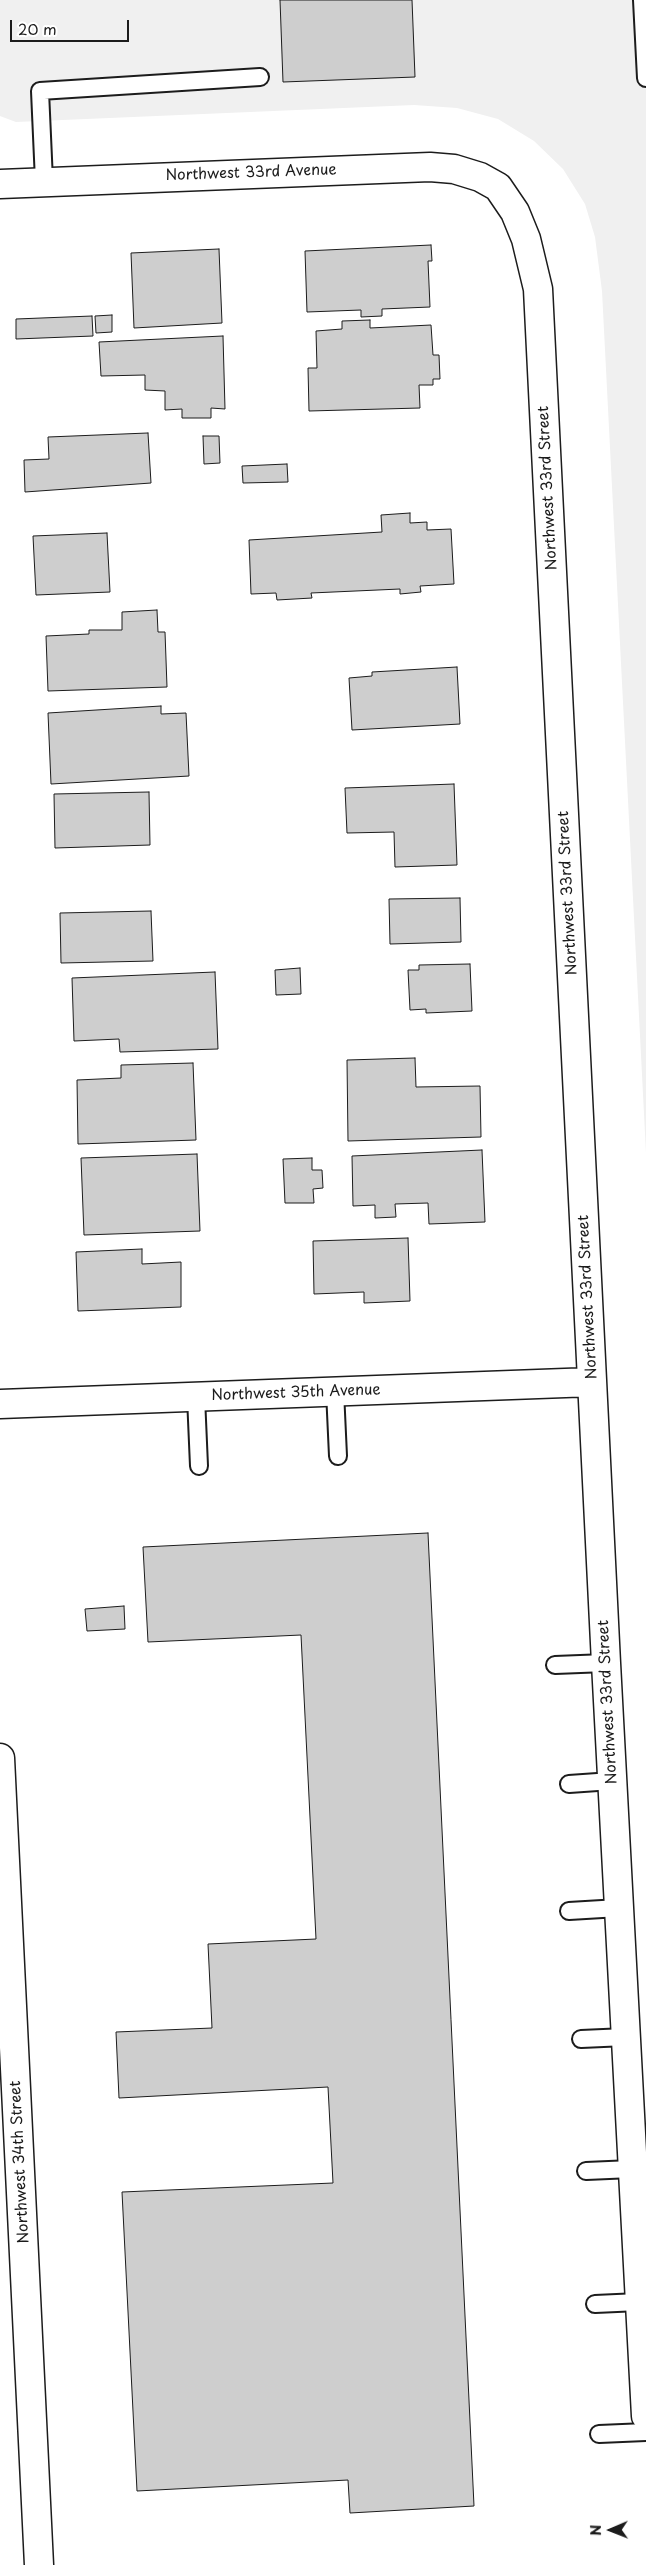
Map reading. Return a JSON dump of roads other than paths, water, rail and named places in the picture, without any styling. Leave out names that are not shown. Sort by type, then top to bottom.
[{"type":"street","name":"Northwest 33rd Avenue","points":[[0,184],[406,166],[454,170],[480,177],[498,187]]},
{"type":"street","name":"Northwest 33rd Street","points":[[498,187],[514,212],[526,239],[538,289],[612,1782],[646,2416]]},
{"type":"street","name":"Northwest 35th Avenue","points":[[0,1404],[592,1382]]},
{"type":"street","name":"Northwest 34th Street","points":[[0,1758],[3,1887],[39,2565]]},
{"type":"lane","points":[[642,0],[646,78]]},
{"type":"lane","points":[[44,181],[40,91],[260,77]]},
{"type":"lane","points":[[335,1391],[338,1456]]},
{"type":"lane","points":[[196,1397],[199,1466]]},
{"type":"lane","points":[[555,1666],[606,1663]]},
{"type":"lane","points":[[569,1784],[612,1782]]},
{"type":"lane","points":[[569,1911],[619,1908]]},
{"type":"lane","points":[[581,2039],[626,2037]]},
{"type":"lane","points":[[586,2170],[632,2168]]},
{"type":"lane","points":[[595,2304],[639,2302]]},
{"type":"lane","points":[[599,2434],[646,2432]]}]
